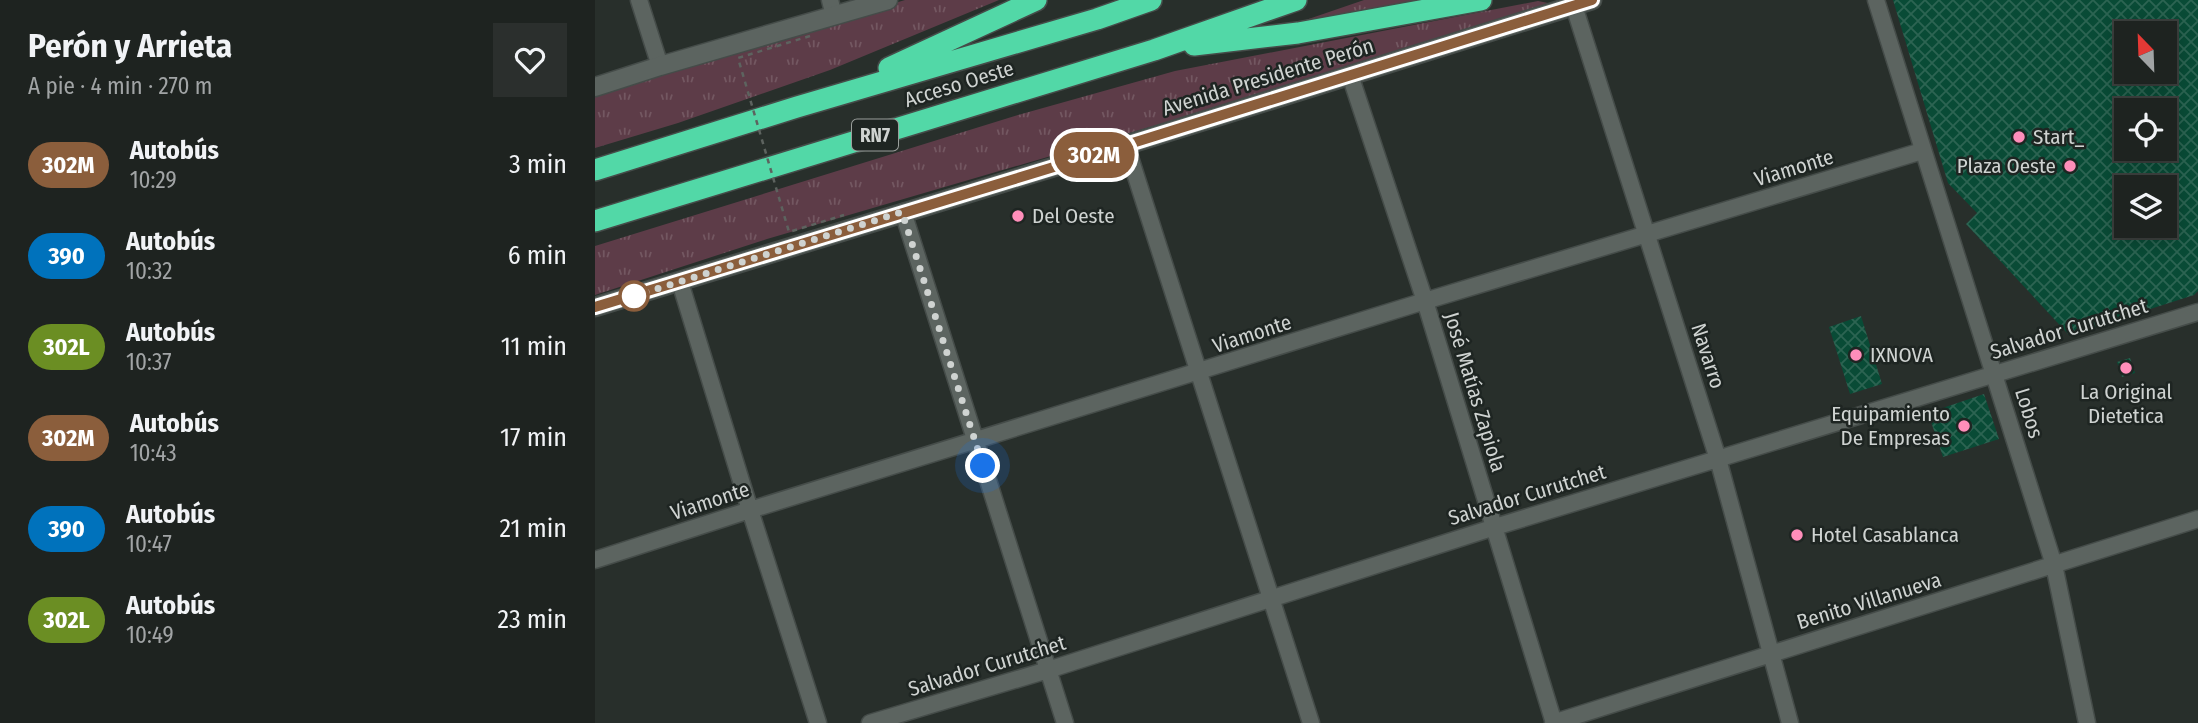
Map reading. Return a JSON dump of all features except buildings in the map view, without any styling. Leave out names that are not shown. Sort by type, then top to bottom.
[{"type":"highway","points":[[797,107],[929,51],[1036,0]]},
{"type":"highway","name":"Acceso Oeste","points":[[595,170],[797,107],[1097,19],[1151,0]]},
{"type":"highway","name":"Acceso Oeste","points":[[595,220],[1154,50],[1296,0]]},
{"type":"highway","points":[[1154,50],[1298,33],[1481,0]]},
{"type":"street","points":[[639,0],[660,66]]},
{"type":"street","points":[[595,87],[832,8],[888,0]]},
{"type":"street","name":"Lobos","points":[[1876,0],[2055,565],[2087,723]]},
{"type":"street","name":"Avenida Presidente Perón","points":[[595,307],[1583,3]]},
{"type":"street","name":"Navarro","points":[[1583,3],[1647,235],[1718,458],[1790,723]]},
{"type":"street","name":"José Matías Zapiola","points":[[1350,75],[1425,301],[1554,723]]},
{"type":"street","points":[[1126,145],[1311,723]]},
{"type":"street","name":"Viamonte","points":[[595,560],[1425,301],[1922,151]]},
{"type":"street","points":[[902,212],[1065,723]]},
{"type":"street","points":[[680,282],[818,723]]},
{"type":"street","name":"Salvador Curutchet","points":[[870,723],[1048,670],[1495,527],[2198,312]]},
{"type":"street","name":"Benito Villanueva","points":[[1554,723],[2198,519]]},
{"type":"path","points":[[810,36],[738,58],[789,232],[844,215]]},
{"type":"green space","points":[[905,0],[999,0],[830,70],[678,123],[595,148],[595,94]]},
{"type":"green space","points":[[1364,0],[1434,0],[1294,24]]},
{"type":"green space","points":[[1538,1],[1548,5],[1208,110],[767,239],[595,295],[595,246],[1018,115],[1175,71]]},
{"type":"bus line","name":"302M","points":[[595,307],[1592,0]]},
{"type":"place","name":"Start_","points":[[2019,137]]},
{"type":"place","name":"Plaza Oeste","points":[[2070,166]]},
{"type":"place","name":"Del Oeste","points":[[1018,216]]},
{"type":"place","name":"IXNOVA","points":[[1856,355]]},
{"type":"place","name":"La Original Dietetica","points":[[2126,368]]},
{"type":"place","name":"Equipamiento De Empresas","points":[[1964,426]]},
{"type":"place","name":"Hotel Casablanca","points":[[1797,535]]},
{"type":"route","points":[[634,296],[902,212],[983,466]]}]
